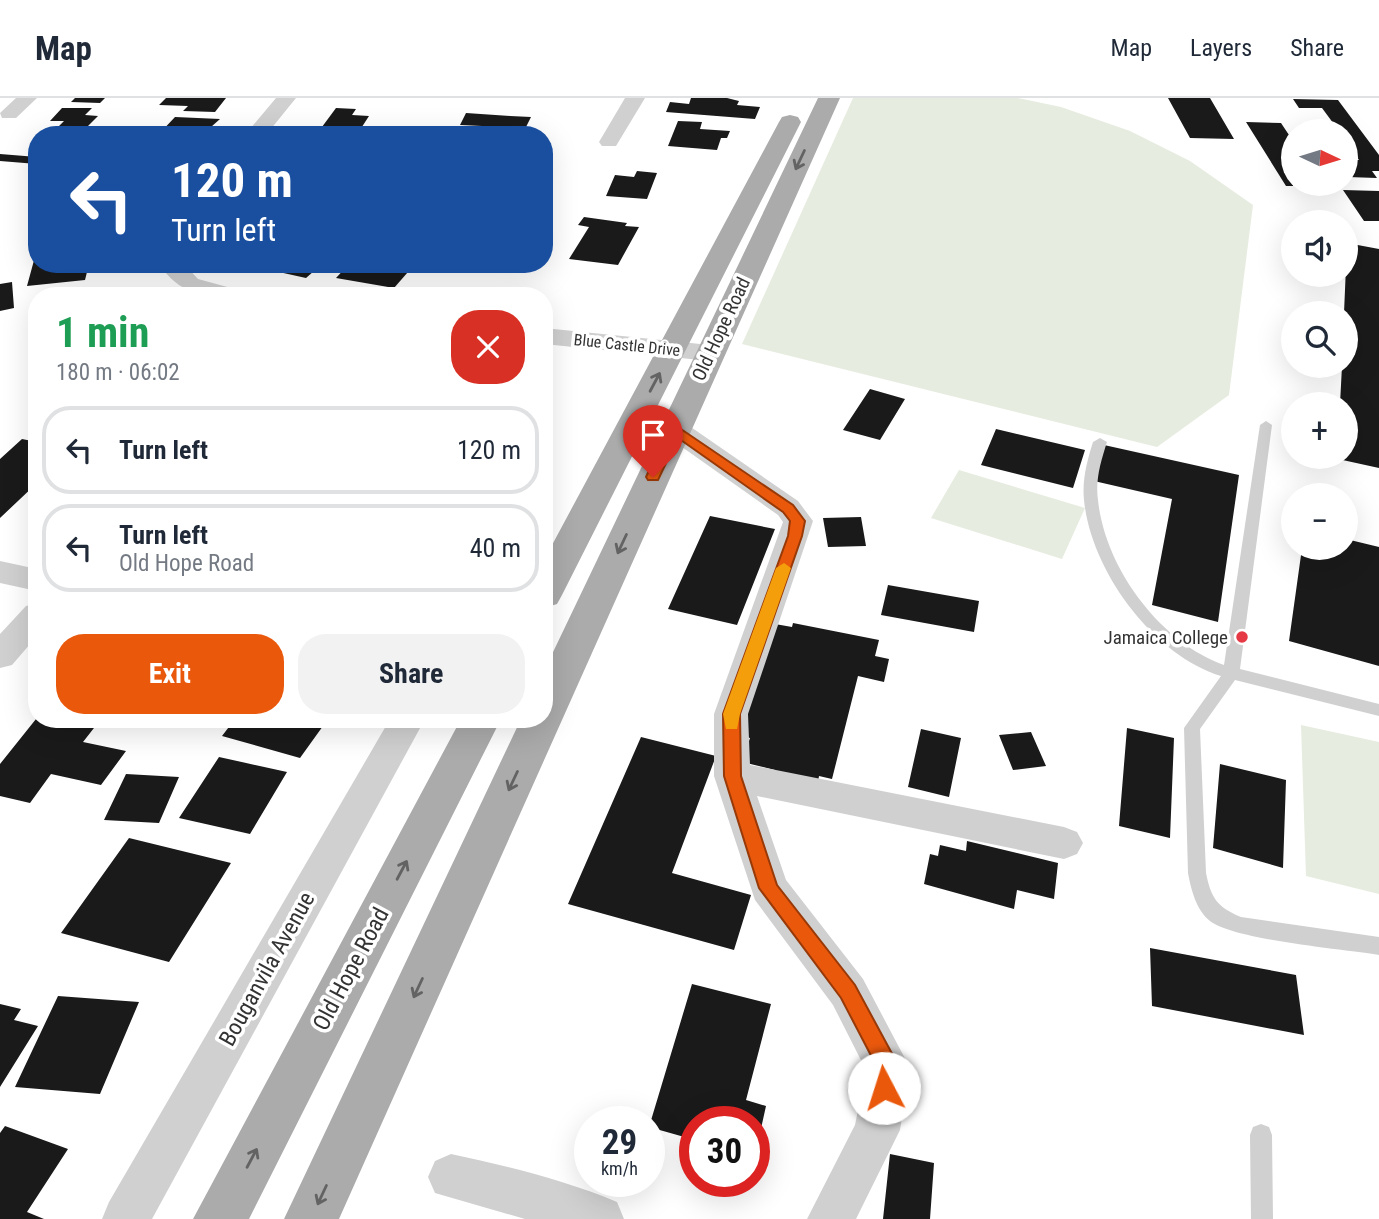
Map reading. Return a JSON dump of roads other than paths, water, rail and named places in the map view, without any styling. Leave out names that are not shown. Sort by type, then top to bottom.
[{"type":"main road","name":"Old Hope Road","points":[[553,578],[803,98]]},
{"type":"main road","name":"Old Hope Road","points":[[553,693],[829,98]]},
{"type":"main road","name":"Old Hope Road","points":[[220,1219],[476,728]]},
{"type":"main road","points":[[311,1219],[537,728]]},
{"type":"street","points":[[9,114],[27,98]]},
{"type":"street","points":[[263,126],[286,98]]},
{"type":"street","points":[[609,142],[635,98]]},
{"type":"street","points":[[179,273],[190,284],[201,287]]},
{"type":"street","name":"Blue Castle Drive","points":[[553,337],[710,354]]},
{"type":"street","points":[[675,429],[788,509],[798,521],[731,714],[732,776],[769,888],[848,992],[888,1068],[877,1130],[831,1219]]},
{"type":"street","points":[[0,572],[28,578]]},
{"type":"street","points":[[0,656],[28,624]]},
{"type":"street","name":"Bouganvila Avenue","points":[[126,1219],[403,728]]},
{"type":"street","points":[[732,776],[1064,843]]},
{"type":"street","points":[[451,1177],[504,1189],[600,1219]]},
{"type":"lane","points":[[1266,425],[1231,674],[1192,728],[1197,873],[1201,893],[1216,915],[1239,925],[1379,946]]},
{"type":"lane","points":[[1100,442],[1091,460],[1089,496],[1103,550],[1128,591],[1159,630],[1191,657],[1231,674],[1379,710]]},
{"type":"lane","points":[[1261,1136],[1262,1219]]},
{"type":"place","name":"Jamaica College","points":[[1242,637]]}]
